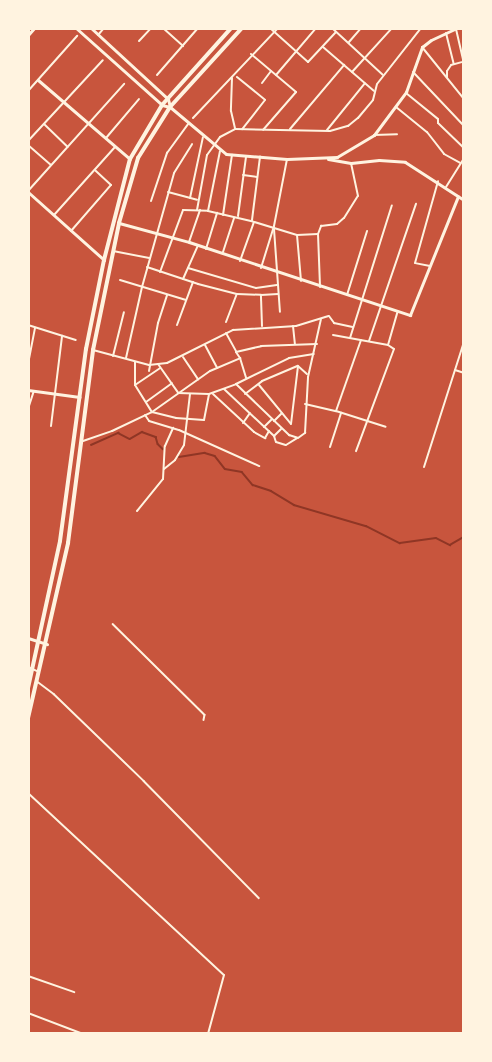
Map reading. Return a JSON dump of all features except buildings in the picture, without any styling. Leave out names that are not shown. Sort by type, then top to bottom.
[{"type":"main road","points":[[29,685],[60,541],[80,397],[104,260],[130,159],[162,105],[231,28]]},
{"type":"main road","points":[[28,718],[68,543],[93,350],[119,223],[138,158],[170,107],[242,28]]},
{"type":"main road","points":[[60,541],[68,543]]},
{"type":"street","points":[[28,35],[34,28]]},
{"type":"street","points":[[76,28],[162,105],[170,107],[220,151],[246,157],[327,159],[351,164],[399,160],[438,181],[464,200]]},
{"type":"street","points":[[91,28],[168,99],[170,107]]},
{"type":"street","points":[[98,35],[104,28]]},
{"type":"street","points":[[140,41],[151,28]]},
{"type":"street","points":[[163,28],[183,46]]},
{"type":"street","points":[[157,75],[198,28]]},
{"type":"street","points":[[270,28],[308,62],[336,32]]},
{"type":"street","points":[[193,118],[278,28]]},
{"type":"street","points":[[276,75],[316,28]]},
{"type":"street","points":[[332,28],[384,75]]},
{"type":"street","points":[[349,43],[362,28]]},
{"type":"street","points":[[352,72],[392,28]]},
{"type":"street","points":[[189,242],[199,210],[198,200],[207,155],[212,145],[220,137],[235,129],[326,131],[348,126],[373,100],[374,91],[384,75],[421,28]]},
{"type":"street","points":[[327,159],[341,155],[374,135],[406,92],[422,47],[455,29],[463,62],[454,64],[447,71],[447,77]]},
{"type":"street","points":[[446,33],[454,64]]},
{"type":"street","points":[[28,91],[77,36]]},
{"type":"street","points":[[323,47],[374,91]]},
{"type":"street","points":[[422,47],[464,99]]},
{"type":"street","points":[[251,54],[296,92],[263,130]]},
{"type":"street","points":[[28,141],[103,60]]},
{"type":"street","points":[[290,129],[344,65]]},
{"type":"street","points":[[262,83],[271,71]]},
{"type":"street","points":[[413,72],[464,126]]},
{"type":"street","points":[[232,76],[231,111],[235,129]]},
{"type":"street","points":[[237,77],[265,100],[242,129]]},
{"type":"street","points":[[39,80],[130,159]]},
{"type":"street","points":[[326,131],[365,83]]},
{"type":"street","points":[[104,260],[28,191],[124,84]]},
{"type":"street","points":[[406,92],[438,119],[438,123],[457,144],[464,147]]},
{"type":"street","points":[[106,138],[139,99]]},
{"type":"street","points":[[396,107],[427,132],[444,154],[460,163]]},
{"type":"street","points":[[151,201],[166,153],[189,123]]},
{"type":"street","points":[[44,124],[69,147]]},
{"type":"street","points":[[374,135],[397,134]]},
{"type":"street","points":[[190,198],[203,137]]},
{"type":"street","points":[[126,359],[147,267],[159,234],[168,192],[178,163],[192,144]]},
{"type":"street","points":[[28,145],[52,166]]},
{"type":"street","points":[[54,214],[115,147]]},
{"type":"street","points":[[208,211],[220,151]]},
{"type":"street","points":[[223,214],[232,155]]},
{"type":"street","points":[[223,255],[236,218],[246,157]]},
{"type":"street","points":[[240,261],[253,221],[260,157]]},
{"type":"street","points":[[446,187],[464,158]]},
{"type":"street","points":[[261,268],[274,226],[287,159]]},
{"type":"street","points":[[320,287],[318,234],[321,226],[337,224],[345,218],[358,196],[351,164]]},
{"type":"street","points":[[71,231],[111,185],[95,170]]},
{"type":"street","points":[[243,175],[257,177]]},
{"type":"street","points":[[430,266],[415,263],[438,181]]},
{"type":"street","points":[[168,192],[198,200]]},
{"type":"street","points":[[119,223],[189,242],[276,273],[410,315],[458,196]]},
{"type":"street","points":[[369,341],[416,204]]},
{"type":"street","points":[[350,338],[392,205]]},
{"type":"street","points":[[160,272],[183,210],[223,214],[274,226],[297,235],[318,234]]},
{"type":"street","points":[[206,249],[217,213]]},
{"type":"street","points":[[274,226],[280,312]]},
{"type":"street","points":[[347,295],[367,231]]},
{"type":"street","points":[[297,235],[301,281]]},
{"type":"street","points":[[183,280],[198,246]]},
{"type":"street","points":[[113,251],[150,258]]},
{"type":"street","points":[[147,267],[183,280],[237,294],[278,294]]},
{"type":"street","points":[[188,268],[256,288],[277,285]]},
{"type":"street","points":[[120,280],[186,300]]},
{"type":"street","points":[[177,324],[193,282]]},
{"type":"street","points":[[226,322],[237,294]]},
{"type":"street","points":[[148,371],[158,323],[167,295]]},
{"type":"street","points":[[261,295],[262,326]]},
{"type":"street","points":[[387,345],[398,311]]},
{"type":"street","points":[[113,356],[124,312]]},
{"type":"street","points":[[93,350],[149,365],[183,357],[226,333],[262,326],[293,326],[329,316],[334,323],[353,327]]},
{"type":"street","points":[[224,389],[274,436],[276,442],[286,445],[298,438],[304,433],[308,375],[315,354],[321,320]]},
{"type":"street","points":[[28,325],[76,340]]},
{"type":"street","points":[[293,326],[295,345]]},
{"type":"street","points":[[28,364],[35,328]]},
{"type":"street","points":[[226,333],[240,358],[246,378]]},
{"type":"street","points":[[333,335],[387,345],[394,349],[356,451]]},
{"type":"street","points":[[51,426],[62,336]]},
{"type":"street","points":[[336,411],[361,340]]},
{"type":"street","points":[[424,467],[464,342]]},
{"type":"street","points":[[236,352],[261,346],[316,344]]},
{"type":"street","points":[[204,345],[217,368]]},
{"type":"street","points":[[178,393],[211,394],[289,358],[315,354]]},
{"type":"street","points":[[183,357],[198,379]]},
{"type":"street","points":[[83,441],[145,416],[198,379],[240,358]]},
{"type":"street","points":[[135,362],[135,385],[152,412],[204,420],[211,394]]},
{"type":"street","points":[[159,364],[178,393]]},
{"type":"street","points":[[298,366],[308,375]]},
{"type":"street","points":[[246,394],[258,384],[298,366]]},
{"type":"street","points":[[258,384],[291,424],[298,366]]},
{"type":"street","points":[[135,385],[160,368]]},
{"type":"street","points":[[455,370],[464,373]]},
{"type":"street","points":[[146,402],[172,383]]},
{"type":"street","points":[[236,384],[281,429],[298,438]]},
{"type":"street","points":[[28,390],[80,397]]},
{"type":"street","points":[[28,409],[34,391]]},
{"type":"street","points":[[164,469],[175,460],[184,446],[190,394]]},
{"type":"street","points":[[211,394],[243,423],[264,438],[268,431]]},
{"type":"street","points":[[305,404],[342,412],[386,428]]},
{"type":"street","points":[[330,447],[342,412]]},
{"type":"street","points":[[243,423],[250,413]]},
{"type":"street","points":[[264,427],[282,413]]},
{"type":"street","points":[[145,416],[149,421],[173,428],[259,466]]},
{"type":"street","points":[[137,511],[163,479],[165,446],[173,428]]},
{"type":"street","points":[[274,436],[281,429]]},
{"type":"street","points":[[113,624],[205,715],[204,720]]},
{"type":"street","points":[[28,638],[46,644]]},
{"type":"street","points":[[31,668],[40,672]]},
{"type":"street","points":[[37,682],[54,694],[144,781],[259,898]]},
{"type":"street","points":[[28,793],[224,975],[208,1034]]},
{"type":"street","points":[[28,976],[74,992]]},
{"type":"street","points":[[28,1013],[83,1034]]},
{"type":"waterway","points":[[91,445],[118,433],[130,439],[142,432],[156,437],[163,449]]},
{"type":"waterway","points":[[179,457],[205,453],[215,456],[225,469],[242,472],[253,485],[271,491],[294,505],[366,526],[400,543],[436,538],[450,545],[464,537]]}]
